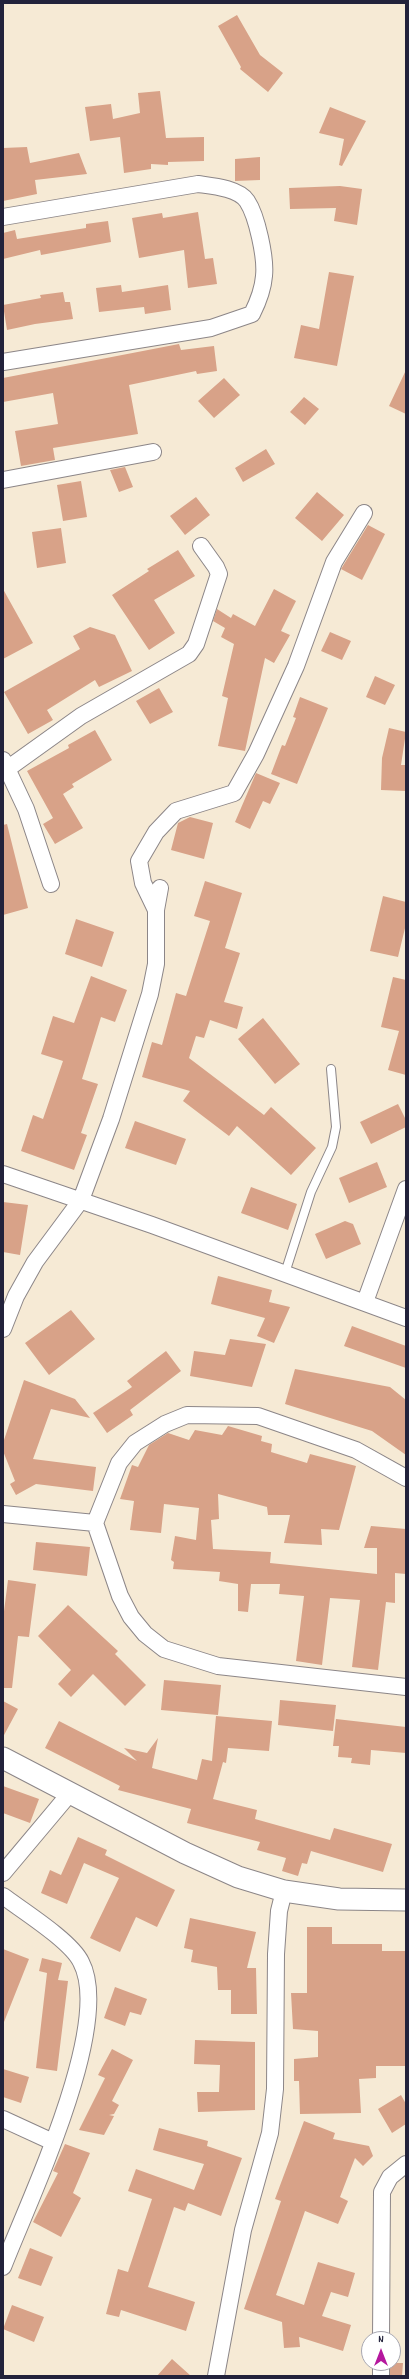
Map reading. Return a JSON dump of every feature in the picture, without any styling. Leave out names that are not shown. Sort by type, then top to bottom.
[{"type":"street","points":[[3,217],[198,184],[223,187],[246,200],[259,235],[264,274],[260,298],[252,314],[211,328],[3,362]]},
{"type":"street","points":[[3,480],[153,452]]},
{"type":"street","points":[[156,910],[143,883],[139,861],[156,832],[176,811],[234,793],[256,754],[296,666],[334,562],[364,513]]},
{"type":"street","points":[[51,884],[26,809],[4,768],[81,716],[189,654],[196,644],[219,574],[216,567],[201,546]]},
{"type":"street","points":[[3,1329],[16,1296],[35,1262],[81,1200],[111,1119],[150,994],[156,964],[156,910],[160,888]]},
{"type":"street","points":[[3,1174],[81,1200],[366,1302],[406,1318]]},
{"type":"street","points":[[366,1302],[406,1189]]},
{"type":"street","points":[[406,1478],[356,1450],[258,1416],[187,1415],[165,1424],[135,1443],[119,1463],[95,1523],[120,1596],[131,1617],[145,1634],[164,1649],[218,1666],[406,1687]]},
{"type":"street","points":[[3,1514],[95,1523]]},
{"type":"street","points":[[3,1758],[71,1792],[185,1853],[238,1877],[284,1891],[339,1899],[406,1900]]},
{"type":"street","points":[[3,1873],[71,1792]]},
{"type":"street","points":[[216,2376],[243,2230],[270,2133],[275,2089],[276,1954],[279,1911],[284,1891]]},
{"type":"street","points":[[3,1896],[69,1946],[81,1961],[88,1982],[89,2017],[81,2058],[53,2142],[3,2267]]},
{"type":"street","points":[[3,2119],[53,2142]]},
{"type":"street","points":[[381,2331],[382,2192],[390,2177],[406,2164]]},
{"type":"lane","points":[[285,1273],[311,1192],[332,1147],[336,1127],[331,1069]]},
{"type":"building","points":[[237,15],[260,55],[283,73],[268,92],[240,69],[241,67],[218,26]]},
{"type":"building","points":[[160,91],[166,138],[204,137],[204,161],[168,162],[168,165],[151,164],[151,169],[124,173],[120,137],[90,141],[85,107],[111,104],[113,119],[140,113],[138,93]]},
{"type":"building","points":[[330,107],[366,121],[342,166],[339,165],[344,139],[319,133]]},
{"type":"building","points":[[27,147],[30,163],[79,153],[87,174],[35,180],[37,194],[3,201],[3,148]]},
{"type":"building","points":[[260,157],[260,180],[235,181],[235,159]]},
{"type":"building","points":[[340,186],[362,189],[357,225],[334,221],[336,208],[290,209],[289,188]]},
{"type":"building","points":[[198,212],[205,259],[213,258],[217,284],[188,288],[184,250],[139,258],[132,218],[162,213],[163,218]]},
{"type":"building","points":[[108,221],[111,242],[41,255],[40,250],[3,259],[3,233],[15,230],[17,239],[86,228],[86,224]]},
{"type":"building","points":[[329,272],[354,276],[337,366],[294,358],[301,325],[319,329]]},
{"type":"building","points":[[121,285],[122,292],[168,285],[171,310],[145,314],[144,307],[99,312],[96,288]]},
{"type":"building","points":[[63,292],[65,302],[70,302],[73,319],[35,324],[7,330],[3,305],[41,298],[40,295]]},
{"type":"building","points":[[179,344],[181,350],[214,346],[217,371],[197,374],[196,371],[129,385],[138,434],[53,448],[55,460],[21,466],[15,431],[58,424],[53,393],[3,402],[3,378]]},
{"type":"building","points":[[406,370],[406,414],[389,406]]},
{"type":"building","points":[[224,378],[240,395],[214,418],[198,401]]},
{"type":"building","points":[[304,397],[319,409],[305,425],[290,412]]},
{"type":"building","points":[[266,449],[275,464],[243,482],[235,468]]},
{"type":"building","points":[[125,467],[133,487],[119,492],[110,470]]},
{"type":"building","points":[[81,481],[87,517],[63,521],[57,485]]},
{"type":"building","points":[[317,492],[344,515],[322,541],[295,518]]},
{"type":"building","points":[[196,497],[210,515],[185,535],[170,516]]},
{"type":"building","points":[[368,525],[385,534],[362,580],[341,569]]},
{"type":"building","points":[[61,528],[66,563],[37,568],[32,532]]},
{"type":"building","points":[[178,550],[195,576],[154,600],[175,633],[149,650],[112,595],[149,571],[147,569]]},
{"type":"building","points":[[3,589],[33,643],[3,659]]},
{"type":"building","points":[[274,589],[296,601],[281,631],[290,635],[274,663],[265,658],[245,751],[218,746],[228,698],[222,696],[234,644],[221,637],[225,628],[213,621],[217,609],[231,618],[233,614],[255,626]]},
{"type":"building","points":[[90,627],[115,635],[132,671],[99,687],[95,680],[47,710],[53,720],[28,734],[4,692],[80,649],[73,636]]},
{"type":"building","points":[[330,632],[351,641],[342,660],[321,651]]},
{"type":"building","points":[[375,676],[395,685],[385,705],[366,697]]},
{"type":"building","points":[[159,688],[173,712],[150,724],[136,701]]},
{"type":"building","points":[[300,697],[328,708],[297,784],[271,774],[282,745],[285,746],[296,718],[293,717]]},
{"type":"building","points":[[389,728],[406,732],[401,765],[406,765],[406,791],[381,790],[382,758]]},
{"type":"building","points":[[95,730],[112,760],[72,784],[74,787],[63,794],[83,828],[55,844],[43,824],[53,818],[27,771],[69,748],[68,745]]},
{"type":"building","points":[[256,773],[280,783],[270,804],[263,801],[250,829],[235,822]]},
{"type":"building","points":[[190,817],[213,823],[204,859],[171,850],[178,823]]},
{"type":"building","points":[[7,824],[28,908],[3,915],[3,825]]},
{"type":"building","points":[[205,881],[242,893],[225,948],[240,953],[224,1002],[243,1007],[237,1029],[210,1020],[204,1038],[196,1036],[189,1058],[264,1115],[271,1107],[316,1148],[291,1175],[237,1126],[229,1136],[183,1101],[190,1091],[142,1077],[152,1042],[162,1045],[176,993],[186,996],[210,921],[194,916]]},
{"type":"building","points":[[383,896],[406,902],[406,924],[398,957],[370,951]]},
{"type":"building","points":[[76,919],[114,932],[102,967],[65,954]]},
{"type":"building","points":[[91,976],[127,990],[115,1022],[101,1017],[82,1079],[98,1084],[81,1133],[87,1135],[74,1170],[21,1151],[33,1115],[43,1119],[63,1061],[41,1054],[53,1016],[74,1023]]},
{"type":"building","points":[[393,977],[406,980],[406,1075],[388,1070],[399,1031],[381,1027]]},
{"type":"building","points":[[263,1018],[300,1064],[275,1084],[238,1039]]},
{"type":"building","points":[[398,1104],[406,1120],[406,1127],[371,1144],[360,1122]]},
{"type":"building","points":[[135,1121],[186,1139],[176,1165],[125,1148]]},
{"type":"building","points":[[377,1162],[387,1187],[349,1203],[339,1178]]},
{"type":"building","points":[[251,1187],[297,1204],[288,1230],[241,1213]]},
{"type":"building","points":[[3,1202],[28,1205],[20,1255],[3,1252]]},
{"type":"building","points":[[345,1221],[353,1224],[361,1244],[326,1259],[315,1234]]},
{"type":"building","points":[[218,1276],[272,1290],[269,1302],[290,1307],[274,1343],[257,1336],[265,1318],[211,1304]]},
{"type":"building","points":[[71,1310],[95,1339],[49,1375],[25,1343]]},
{"type":"building","points":[[352,1326],[406,1346],[406,1368],[344,1346]]},
{"type":"building","points":[[230,1339],[266,1344],[252,1387],[190,1376],[194,1351],[225,1355]]},
{"type":"building","points":[[166,1351],[181,1371],[130,1410],[133,1415],[107,1433],[93,1413],[132,1387],[127,1381]]},
{"type":"building","points":[[295,1369],[390,1387],[406,1400],[406,1455],[372,1431],[285,1404]]},
{"type":"building","points":[[24,1380],[75,1399],[90,1418],[51,1409],[33,1459],[96,1467],[93,1491],[36,1484],[16,1495],[10,1484],[15,1481],[3,1451],[3,1443]]},
{"type":"building","points":[[228,1426],[262,1436],[261,1441],[272,1444],[271,1452],[307,1463],[310,1454],[356,1466],[339,1530],[321,1529],[322,1545],[284,1543],[290,1515],[268,1515],[267,1507],[218,1494],[219,1519],[211,1520],[213,1549],[271,1552],[270,1563],[377,1574],[377,1548],[364,1548],[371,1526],[406,1529],[406,1574],[395,1573],[395,1603],[386,1602],[378,1670],[352,1667],[360,1600],[330,1598],[322,1665],[296,1661],[304,1596],[279,1594],[280,1584],[251,1584],[248,1612],[238,1611],[238,1584],[219,1581],[220,1572],[173,1569],[174,1562],[171,1560],[175,1536],[196,1540],[199,1508],[164,1504],[161,1533],[130,1530],[134,1501],[120,1499],[132,1465],[138,1467],[149,1445],[168,1433],[189,1440],[195,1430],[222,1435]]},
{"type":"building","points":[[36,1542],[90,1547],[87,1576],[33,1570]]},
{"type":"building","points":[[8,1580],[36,1584],[29,1637],[18,1636],[12,1688],[3,1688],[3,1619]]},
{"type":"building","points":[[68,1605],[118,1651],[115,1654],[146,1685],[125,1706],[93,1674],[71,1697],[58,1684],[71,1670],[38,1636]]},
{"type":"building","points":[[164,1680],[221,1685],[218,1715],[161,1710]]},
{"type":"building","points":[[280,1700],[336,1705],[333,1731],[278,1725]]},
{"type":"building","points":[[3,1701],[18,1709],[3,1737]]},
{"type":"building","points":[[216,1716],[272,1721],[269,1751],[228,1748],[226,1763],[223,1762],[213,1799],[257,1810],[255,1819],[330,1840],[334,1828],[392,1844],[383,1872],[311,1851],[307,1864],[302,1863],[298,1876],[282,1871],[286,1858],[257,1850],[260,1842],[187,1823],[191,1809],[118,1790],[120,1786],[45,1748],[59,1721],[137,1761],[124,1748],[147,1753],[158,1738],[152,1768],[197,1780],[202,1759],[212,1761]]},
{"type":"building","points":[[336,1719],[406,1727],[406,1753],[371,1750],[370,1765],[351,1763],[352,1758],[338,1757],[339,1746],[333,1746]]},
{"type":"building","points":[[3,1786],[39,1799],[30,1823],[3,1813]]},
{"type":"building","points":[[78,1837],[107,1850],[105,1855],[175,1890],[157,1927],[136,1917],[120,1952],[90,1938],[119,1878],[84,1863],[67,1904],[41,1893],[50,1870],[61,1875]]},
{"type":"building","points":[[190,1918],[256,1932],[247,1968],[256,1968],[257,2014],[231,2014],[231,1990],[218,1990],[217,1967],[191,1962],[193,1950],[184,1948]]},
{"type":"building","points":[[307,1927],[332,1927],[332,1944],[382,1944],[382,1951],[406,1951],[406,2066],[376,2066],[376,2078],[359,2079],[361,2113],[300,2114],[299,2081],[294,2081],[294,2059],[318,2057],[318,2031],[293,2029],[291,1993],[307,1993]]},
{"type":"building","points":[[3,1949],[29,1959],[4,2022],[3,2022]]},
{"type":"building","points":[[42,1958],[62,1963],[58,1980],[68,1981],[57,2071],[36,2068],[47,1973],[39,1971]]},
{"type":"building","points":[[115,1987],[147,1999],[141,2015],[130,2012],[125,2026],[104,2018]]},
{"type":"building","points":[[195,2040],[255,2042],[255,2110],[198,2112],[197,2092],[219,2092],[220,2065],[194,2064]]},
{"type":"building","points":[[112,2049],[133,2060],[112,2101],[119,2105],[114,2114],[109,2115],[114,2116],[104,2135],[79,2130],[105,2078],[98,2075]]},
{"type":"building","points":[[3,2069],[29,2077],[21,2103],[3,2097]]},
{"type":"building","points":[[401,2095],[406,2104],[406,2124],[392,2133],[378,2109]]},
{"type":"building","points":[[304,2121],[335,2133],[333,2139],[369,2146],[373,2156],[363,2166],[355,2158],[340,2197],[348,2201],[338,2224],[305,2211],[276,2295],[304,2305],[318,2262],[355,2273],[348,2297],[331,2292],[322,2316],[351,2325],[343,2351],[299,2337],[300,2347],[284,2348],[282,2322],[244,2309],[281,2201],[275,2199]]},
{"type":"building","points":[[159,2128],[208,2141],[207,2146],[242,2158],[221,2216],[188,2203],[185,2211],[174,2207],[148,2287],[195,2302],[186,2331],[121,2310],[119,2317],[106,2314],[118,2269],[128,2272],[152,2199],[128,2191],[136,2169],[194,2190],[204,2164],[153,2150]]},
{"type":"building","points":[[65,2144],[90,2153],[73,2193],[81,2198],[61,2237],[33,2222],[58,2173],[53,2171]]},
{"type":"building","points":[[30,2248],[53,2257],[41,2286],[18,2278]]},
{"type":"building","points":[[12,2305],[44,2317],[34,2342],[3,2329]]},
{"type":"building","points":[[172,2359],[191,2376],[157,2376]]},
{"type":"building","points":[[401,2363],[403,2363],[402,2376],[390,2376],[390,2371],[401,2371]]}]
